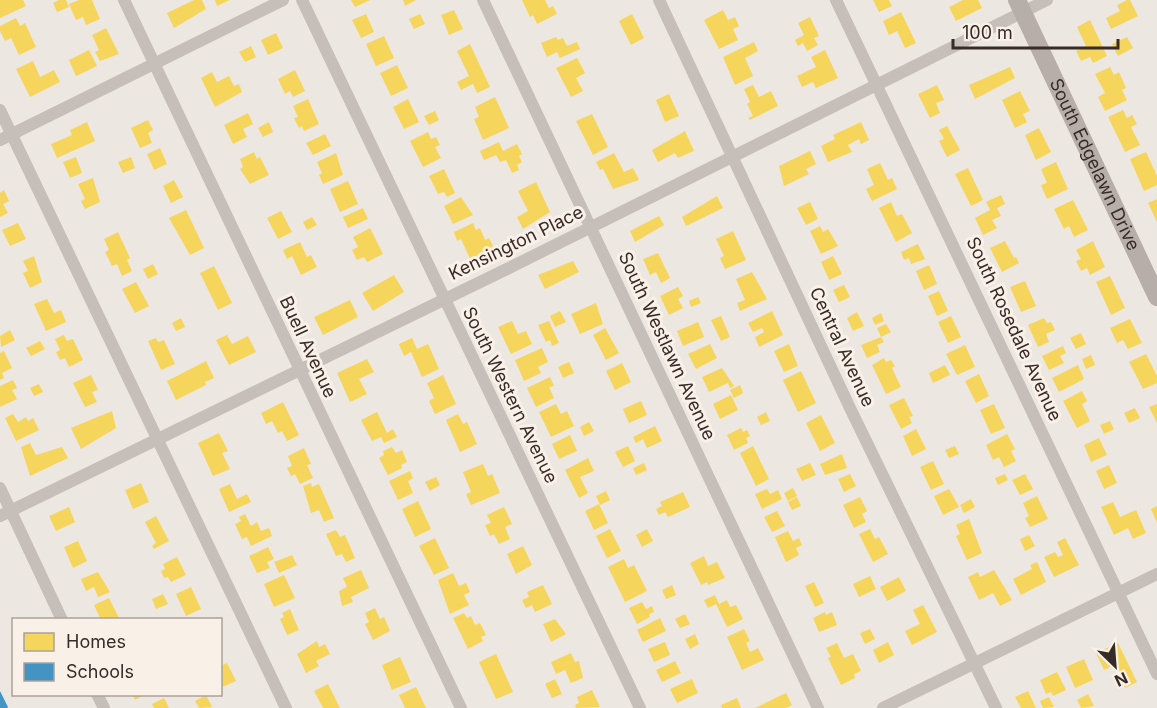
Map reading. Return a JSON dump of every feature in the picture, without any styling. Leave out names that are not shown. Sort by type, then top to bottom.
[{"type":"street","name":"Buell Avenue","points":[[124,0],[298,370],[461,708]]},
{"type":"street","points":[[6,138],[283,0]]},
{"type":"street","name":"South Western Avenue","points":[[302,0],[640,708]]},
{"type":"street","name":"South Westlawn Avenue","points":[[483,0],[818,708]]},
{"type":"street","name":"Central Avenue","points":[[658,0],[850,408],[996,708]]},
{"type":"street","name":"South Rosedale Avenue","points":[[836,0],[1157,674]]},
{"type":"street","name":"Kensington Place","points":[[5,513],[732,156],[877,83],[1019,6],[1047,0]]},
{"type":"street","name":"South Edgelawn Drive","points":[[1019,6],[1157,297]]},
{"type":"street","points":[[0,110],[6,138],[158,439],[286,708]]},
{"type":"street","points":[[0,489],[5,513],[61,618]]},
{"type":"street","points":[[883,708],[1157,574]]},
{"type":"building: Homes","points":[[0,0],[23,0],[26,6],[0,18]]},
{"type":"building: Homes","points":[[66,0],[69,7],[57,12],[53,3]]},
{"type":"building: Homes","points":[[79,0],[92,0],[100,19],[86,25],[83,17],[76,20],[69,4]]},
{"type":"building: Homes","points":[[194,0],[202,0],[206,9],[174,28],[167,13]]},
{"type":"building: Homes","points":[[215,0],[230,0],[217,6]]},
{"type":"building: Homes","points":[[351,0],[370,0],[355,7]]},
{"type":"building: Homes","points":[[403,0],[416,0],[405,6]]},
{"type":"building: Homes","points":[[522,0],[545,0],[549,8],[553,6],[557,14],[537,24],[533,15],[530,17]]},
{"type":"building: Homes","points":[[873,0],[889,0],[892,6],[879,12]]},
{"type":"building: Homes","points":[[963,0],[978,0],[982,8],[956,21],[949,7]]},
{"type":"building: Homes","points":[[1130,0],[1138,16],[1111,29],[1106,18],[1120,11],[1117,5]]},
{"type":"building: Homes","points":[[454,10],[463,29],[449,35],[441,15]]},
{"type":"building: Homes","points":[[723,10],[728,20],[735,17],[739,26],[733,29],[738,40],[719,49],[704,20]]},
{"type":"building: Homes","points":[[901,12],[916,43],[905,48],[897,31],[889,35],[883,21]]},
{"type":"building: Homes","points":[[366,14],[374,32],[361,38],[352,20]]},
{"type":"building: Homes","points":[[420,14],[425,24],[414,29],[409,19]]},
{"type":"building: Homes","points":[[632,14],[644,38],[631,45],[619,21]]},
{"type":"building: Homes","points":[[810,17],[819,36],[814,38],[818,45],[807,51],[803,43],[798,46],[795,40],[804,35],[798,23]]},
{"type":"building: Homes","points":[[16,18],[20,26],[25,23],[36,47],[19,55],[11,38],[5,41],[0,31],[0,26]]},
{"type":"building: Homes","points":[[1090,20],[1107,56],[1093,63],[1090,57],[1081,61],[1076,51],[1086,46],[1077,27]]},
{"type":"building: Homes","points":[[106,28],[119,54],[100,61],[95,52],[99,50],[92,35]]},
{"type":"building: Homes","points":[[276,33],[283,48],[268,55],[261,40]]},
{"type":"building: Homes","points":[[384,36],[394,58],[376,66],[366,44]]},
{"type":"building: Homes","points":[[556,37],[558,40],[563,38],[567,46],[577,42],[580,49],[560,58],[557,52],[547,57],[541,43]]},
{"type":"building: Homes","points":[[1127,37],[1133,48],[1118,56],[1112,44]]},
{"type":"building: Homes","points":[[754,42],[758,51],[745,58],[753,76],[735,85],[723,57]]},
{"type":"building: Homes","points":[[470,44],[490,87],[477,93],[473,84],[461,90],[457,82],[469,76],[457,51]]},
{"type":"building: Homes","points":[[251,46],[256,57],[245,62],[239,52]]},
{"type":"building: Homes","points":[[89,50],[97,66],[76,76],[69,60]]},
{"type":"building: Homes","points":[[825,50],[838,78],[816,88],[813,82],[802,87],[797,76],[816,67],[811,57]]},
{"type":"building: Homes","points":[[577,58],[585,73],[576,78],[583,91],[571,97],[556,68]]},
{"type":"building: Homes","points":[[33,61],[40,77],[54,70],[60,82],[30,97],[16,69]]},
{"type":"building: Homes","points":[[397,65],[408,88],[391,96],[380,73]]},
{"type":"building: Homes","points":[[1010,67],[1015,78],[975,99],[969,85]]},
{"type":"building: Homes","points":[[1110,67],[1114,75],[1119,72],[1126,88],[1122,90],[1127,100],[1105,111],[1098,97],[1105,93],[1095,74]]},
{"type":"building: Homes","points":[[295,70],[305,91],[293,97],[290,91],[285,94],[278,79]]},
{"type":"building: Homes","points":[[212,72],[217,82],[229,76],[234,86],[239,84],[242,92],[215,107],[201,78]]},
{"type":"building: Homes","points":[[753,85],[759,97],[771,91],[778,106],[750,120],[748,118],[753,116],[747,104],[750,102],[744,89]]},
{"type":"building: Homes","points":[[937,85],[944,100],[936,103],[940,113],[930,118],[918,94]]},
{"type":"building: Homes","points":[[1020,91],[1030,111],[1023,114],[1027,122],[1015,128],[1002,100]]},
{"type":"building: Homes","points":[[669,94],[679,116],[665,122],[656,100]]},
{"type":"building: Homes","points":[[495,97],[509,128],[483,140],[474,119],[479,117],[475,107]]},
{"type":"building: Homes","points":[[308,99],[319,124],[304,131],[302,126],[299,128],[294,118],[298,117],[293,106]]},
{"type":"building: Homes","points":[[408,99],[419,122],[404,129],[393,107]]},
{"type":"building: Homes","points":[[1123,110],[1127,118],[1132,115],[1137,124],[1131,127],[1140,145],[1125,152],[1108,117]]},
{"type":"building: Homes","points":[[435,111],[439,120],[429,125],[424,116]]},
{"type":"building: Homes","points":[[248,113],[253,124],[243,129],[247,137],[233,144],[224,125]]},
{"type":"building: Homes","points":[[592,114],[608,147],[593,155],[576,121]]},
{"type":"building: Homes","points":[[148,120],[153,130],[148,133],[152,143],[140,148],[131,128]]},
{"type":"building: Homes","points":[[87,122],[95,141],[57,158],[51,144],[72,135],[70,130]]},
{"type":"building: Homes","points":[[269,122],[273,132],[263,137],[258,128]]},
{"type":"building: Homes","points":[[861,122],[869,140],[861,144],[859,139],[848,145],[852,152],[828,162],[821,146],[835,139],[833,135]]},
{"type":"building: Homes","points":[[947,126],[960,150],[947,157],[939,141],[944,139],[939,130]]},
{"type":"building: Homes","points":[[1039,128],[1051,152],[1036,160],[1025,135]]},
{"type":"building: Homes","points":[[685,131],[694,151],[678,158],[675,153],[658,162],[652,150]]},
{"type":"building: Homes","points":[[428,132],[431,139],[436,137],[440,145],[435,147],[441,158],[423,167],[410,141]]},
{"type":"building: Homes","points":[[325,134],[331,146],[313,155],[306,143]]},
{"type":"building: Homes","points":[[499,142],[503,151],[517,144],[522,154],[519,156],[522,162],[517,165],[519,170],[512,173],[506,160],[500,162],[496,155],[484,160],[480,151]]},
{"type":"building: Homes","points":[[160,148],[167,164],[154,170],[147,154]]},
{"type":"building: Homes","points":[[810,151],[816,164],[806,169],[809,174],[784,186],[779,166]]},
{"type":"building: Homes","points":[[254,152],[257,159],[260,157],[269,175],[250,184],[240,169],[243,167],[240,159]]},
{"type":"building: Homes","points":[[1146,152],[1157,176],[1157,185],[1144,191],[1130,159]]},
{"type":"building: Homes","points":[[336,153],[343,175],[323,184],[319,175],[322,173],[317,162]]},
{"type":"building: Homes","points":[[614,153],[624,172],[633,168],[639,180],[613,189],[603,169],[600,170],[596,162]]},
{"type":"building: Homes","points":[[76,157],[82,173],[70,178],[63,162]]},
{"type":"building: Homes","points":[[131,157],[135,168],[123,173],[118,162]]},
{"type":"building: Homes","points":[[1056,162],[1068,189],[1047,199],[1041,185],[1047,183],[1041,169]]},
{"type":"building: Homes","points":[[880,163],[888,180],[892,178],[897,189],[872,201],[866,189],[874,185],[867,169]]},
{"type":"building: Homes","points":[[968,168],[983,200],[971,206],[955,174]]},
{"type":"building: Homes","points":[[444,169],[455,193],[447,197],[444,192],[438,194],[429,176]]},
{"type":"building: Homes","points":[[93,178],[100,202],[85,209],[81,201],[85,199],[78,184]]},
{"type":"building: Homes","points":[[174,180],[183,197],[171,203],[163,186]]},
{"type":"building: Homes","points":[[348,181],[358,204],[340,212],[330,189]]},
{"type":"building: Homes","points":[[536,182],[550,212],[523,229],[517,217],[528,211],[518,191]]},
{"type":"building: Homes","points":[[4,190],[9,201],[3,204],[8,213],[0,217],[0,193]]},
{"type":"building: Homes","points":[[1001,195],[1005,204],[997,208],[1001,216],[992,220],[997,228],[983,235],[975,218],[990,210],[986,202]]},
{"type":"building: Homes","points":[[717,196],[723,208],[686,226],[682,217]]},
{"type":"building: Homes","points":[[461,197],[473,215],[453,224],[444,206]]},
{"type":"building: Homes","points":[[1157,199],[1157,222],[1148,203]]},
{"type":"building: Homes","points":[[1073,200],[1088,230],[1074,237],[1069,226],[1064,229],[1054,209]]},
{"type":"building: Homes","points":[[810,202],[818,219],[806,225],[797,208]]},
{"type":"building: Homes","points":[[891,202],[897,216],[902,214],[912,233],[896,242],[879,208]]},
{"type":"building: Homes","points":[[363,208],[368,219],[348,228],[343,217]]},
{"type":"building: Homes","points":[[186,210],[204,248],[190,255],[169,218]]},
{"type":"building: Homes","points":[[281,211],[292,232],[278,239],[267,218]]},
{"type":"building: Homes","points":[[659,216],[664,225],[635,242],[630,231]]},
{"type":"building: Homes","points":[[312,217],[317,225],[307,230],[303,222]]},
{"type":"building: Homes","points":[[18,223],[26,239],[10,246],[2,230]]},
{"type":"building: Homes","points":[[473,223],[476,230],[480,228],[485,240],[489,238],[495,250],[471,261],[461,239],[457,241],[454,232]]},
{"type":"building: Homes","points":[[820,226],[823,232],[828,229],[838,246],[821,254],[810,231]]},
{"type":"building: Homes","points":[[370,228],[383,254],[367,262],[364,257],[357,260],[352,250],[358,247],[353,237]]},
{"type":"building: Homes","points":[[733,231],[746,260],[725,269],[720,258],[724,256],[716,239]]},
{"type":"building: Homes","points":[[118,232],[130,258],[127,260],[132,271],[122,276],[117,264],[112,266],[105,252],[109,250],[104,239]]},
{"type":"building: Homes","points":[[1005,241],[1019,263],[1002,272],[990,248]]},
{"type":"building: Homes","points":[[1093,241],[1105,267],[1090,275],[1087,268],[1081,271],[1076,261],[1081,259],[1076,250]]},
{"type":"building: Homes","points":[[300,242],[307,257],[311,255],[317,267],[301,275],[292,256],[287,259],[283,250]]},
{"type":"building: Homes","points":[[918,244],[925,259],[911,264],[909,258],[904,260],[901,252]]},
{"type":"building: Homes","points":[[658,253],[670,278],[661,283],[656,272],[650,275],[643,259]]},
{"type":"building: Homes","points":[[34,256],[42,282],[30,288],[23,273],[28,271],[23,261]]},
{"type":"building: Homes","points":[[833,256],[842,274],[829,280],[821,262]]},
{"type":"building: Homes","points":[[573,261],[579,272],[545,289],[538,275]]},
{"type":"building: Homes","points":[[153,264],[158,274],[148,279],[143,269]]},
{"type":"building: Homes","points":[[929,265],[937,284],[924,290],[916,271]]},
{"type":"building: Homes","points":[[214,266],[232,303],[218,310],[200,273]]},
{"type":"building: Homes","points":[[752,272],[767,299],[740,311],[737,303],[745,300],[736,279]]},
{"type":"building: Homes","points":[[394,275],[404,292],[373,311],[362,293]]},
{"type":"building: Homes","points":[[1110,276],[1125,308],[1111,315],[1096,282]]},
{"type":"building: Homes","points":[[1025,281],[1036,306],[1021,312],[1010,287]]},
{"type":"building: Homes","points":[[136,282],[149,306],[135,313],[122,289]]},
{"type":"building: Homes","points":[[844,285],[850,297],[839,302],[833,290]]},
{"type":"building: Homes","points":[[678,287],[683,296],[678,299],[683,308],[669,315],[660,296]]},
{"type":"building: Homes","points":[[939,291],[948,311],[937,316],[928,296]]},
{"type":"building: Homes","points":[[698,297],[701,303],[691,307],[689,301]]},
{"type":"building: Homes","points":[[47,299],[54,313],[61,310],[66,322],[46,331],[34,304]]},
{"type":"building: Homes","points":[[350,300],[358,317],[323,335],[314,317]]},
{"type":"building: Homes","points":[[596,303],[603,324],[580,334],[571,314]]},
{"type":"building: Homes","points":[[560,311],[566,322],[555,327],[550,316]]},
{"type":"building: Homes","points":[[772,311],[783,335],[759,347],[755,337],[764,332],[762,328],[753,332],[748,323]]},
{"type":"building: Homes","points":[[857,312],[864,326],[853,331],[847,318]]},
{"type":"building: Homes","points":[[881,313],[884,321],[875,325],[872,318]]},
{"type":"building: Homes","points":[[721,316],[730,337],[721,341],[711,320]]},
{"type":"building: Homes","points":[[951,316],[961,337],[948,343],[938,322]]},
{"type":"building: Homes","points":[[181,318],[185,327],[176,331],[172,323]]},
{"type":"building: Homes","points":[[1044,318],[1047,323],[1051,322],[1055,330],[1046,334],[1049,342],[1038,347],[1028,325]]},
{"type":"building: Homes","points":[[1130,319],[1142,343],[1128,349],[1123,340],[1117,343],[1110,328]]},
{"type":"building: Homes","points":[[512,321],[518,334],[526,331],[532,344],[511,354],[498,327]]},
{"type":"building: Homes","points":[[549,321],[559,343],[552,346],[550,340],[546,342],[538,325]]},
{"type":"building: Homes","points":[[698,322],[704,337],[683,346],[677,331]]},
{"type":"building: Homes","points":[[886,324],[891,332],[881,337],[877,328]]},
{"type":"building: Homes","points":[[605,328],[619,353],[606,360],[593,335]]},
{"type":"building: Homes","points":[[10,330],[15,340],[1,347],[0,336]]},
{"type":"building: Homes","points":[[1081,333],[1086,344],[1076,349],[1070,338]]},
{"type":"building: Homes","points":[[64,335],[67,341],[73,339],[83,360],[69,367],[65,358],[60,360],[56,352],[60,350],[55,339]]},
{"type":"building: Homes","points":[[227,335],[232,344],[248,336],[256,352],[229,365],[216,340]]},
{"type":"building: Homes","points":[[881,337],[884,342],[877,345],[880,352],[867,358],[861,345]]},
{"type":"building: Homes","points":[[156,338],[158,342],[164,340],[175,364],[161,370],[148,341]]},
{"type":"building: Homes","points":[[412,338],[417,349],[428,344],[439,369],[422,377],[411,352],[404,356],[399,344]]},
{"type":"building: Homes","points":[[40,341],[45,349],[31,356],[26,348]]},
{"type":"building: Homes","points":[[710,344],[717,358],[696,369],[688,354]]},
{"type":"building: Homes","points":[[789,344],[798,366],[784,372],[774,351]]},
{"type":"building: Homes","points":[[965,345],[975,367],[957,375],[946,354]]},
{"type":"building: Homes","points":[[1063,346],[1066,353],[1060,356],[1064,363],[1049,370],[1042,356]]},
{"type":"building: Homes","points":[[542,348],[548,362],[538,367],[541,373],[524,381],[515,360]]},
{"type":"building: Homes","points":[[4,351],[12,368],[2,373],[4,378],[0,380],[0,353]]},
{"type":"building: Homes","points":[[1146,354],[1157,376],[1157,383],[1143,389],[1129,362]]},
{"type":"building: Homes","points":[[1091,355],[1095,365],[1086,369],[1082,359]]},
{"type":"building: Homes","points":[[884,358],[886,362],[891,360],[895,366],[892,368],[901,387],[886,394],[872,365]]},
{"type":"building: Homes","points":[[367,359],[374,372],[359,379],[367,394],[350,402],[337,373]]},
{"type":"building: Homes","points":[[206,361],[214,378],[205,382],[206,385],[176,400],[167,381]]},
{"type":"building: Homes","points":[[569,362],[574,373],[563,378],[558,367]]},
{"type":"building: Homes","points":[[622,363],[631,382],[615,390],[606,371]]},
{"type":"building: Homes","points":[[945,365],[950,375],[933,383],[929,373]]},
{"type":"building: Homes","points":[[1078,365],[1084,379],[1059,392],[1052,378]]},
{"type":"building: Homes","points":[[722,368],[734,386],[730,388],[728,383],[709,392],[702,377]]},
{"type":"building: Homes","points":[[801,371],[816,403],[798,412],[783,380]]},
{"type":"building: Homes","points":[[979,374],[989,396],[976,403],[965,381]]},
{"type":"building: Homes","points":[[91,375],[98,390],[92,392],[97,402],[85,407],[73,383]]},
{"type":"building: Homes","points":[[443,375],[456,404],[435,414],[429,401],[434,398],[427,383]]},
{"type":"building: Homes","points":[[550,377],[554,386],[549,387],[554,398],[536,407],[527,388]]},
{"type":"building: Homes","points":[[13,380],[17,388],[12,390],[17,399],[0,407],[0,386]]},
{"type":"building: Homes","points":[[39,384],[43,392],[34,396],[30,388]]},
{"type":"building: Homes","points":[[740,385],[743,393],[734,398],[730,390]]},
{"type":"building: Homes","points":[[1082,391],[1087,401],[1082,404],[1090,421],[1077,428],[1063,401]]},
{"type":"building: Homes","points":[[731,395],[738,410],[720,419],[713,404]]},
{"type":"building: Homes","points":[[904,398],[913,416],[909,417],[912,423],[901,429],[889,405]]},
{"type":"building: Homes","points":[[641,401],[647,415],[629,423],[623,409]]},
{"type":"building: Homes","points":[[283,402],[299,435],[287,441],[282,431],[278,433],[272,421],[266,424],[261,413]]},
{"type":"building: Homes","points":[[556,404],[561,414],[567,411],[574,426],[551,437],[539,412]]},
{"type":"building: Homes","points":[[994,404],[1005,428],[991,434],[980,410]]},
{"type":"building: Homes","points":[[1157,404],[1157,423],[1149,407]]},
{"type":"building: Homes","points":[[1135,408],[1140,418],[1129,423],[1124,413]]},
{"type":"building: Homes","points":[[112,411],[116,428],[81,449],[71,428]]},
{"type":"building: Homes","points":[[377,412],[387,433],[393,429],[397,437],[384,443],[381,437],[372,441],[361,420]]},
{"type":"building: Homes","points":[[766,412],[770,421],[761,425],[757,417]]},
{"type":"building: Homes","points":[[13,414],[18,422],[26,417],[28,421],[33,418],[39,430],[16,441],[5,418]]},
{"type":"building: Homes","points":[[458,414],[463,424],[467,422],[477,444],[460,452],[446,420]]},
{"type":"building: Homes","points":[[821,415],[835,443],[820,451],[806,423]]},
{"type":"building: Homes","points":[[1110,421],[1114,429],[1104,434],[1100,425]]},
{"type":"building: Homes","points":[[589,422],[594,431],[584,436],[580,427]]},
{"type":"building: Homes","points":[[655,426],[662,441],[647,448],[643,439],[636,443],[633,437]]},
{"type":"building: Homes","points":[[741,428],[743,432],[747,430],[750,436],[746,438],[748,443],[734,450],[727,435]]},
{"type":"building: Homes","points":[[916,429],[926,449],[912,456],[903,436]]},
{"type":"building: Homes","points":[[219,433],[228,451],[222,453],[230,469],[213,476],[198,443]]},
{"type":"building: Homes","points":[[1007,434],[1015,449],[1011,451],[1016,461],[1004,467],[999,457],[993,460],[986,445]]},
{"type":"building: Homes","points":[[570,435],[577,451],[559,459],[552,444]]},
{"type":"building: Homes","points":[[1099,438],[1107,455],[1091,462],[1084,445]]},
{"type":"building: Homes","points":[[30,443],[36,455],[62,447],[68,458],[30,476],[21,447]]},
{"type":"building: Homes","points":[[628,446],[635,461],[623,467],[615,452]]},
{"type":"building: Homes","points":[[753,446],[769,479],[756,486],[740,453]]},
{"type":"building: Homes","points":[[955,446],[959,454],[949,458],[945,450]]},
{"type":"building: Homes","points":[[392,447],[396,453],[402,450],[407,462],[401,465],[402,468],[388,475],[379,458],[384,455],[383,451]]},
{"type":"building: Homes","points":[[304,448],[311,464],[307,465],[313,478],[300,484],[295,474],[291,476],[287,468],[292,466],[288,456]]},
{"type":"building: Homes","points":[[842,454],[847,468],[825,475],[820,464]]},
{"type":"building: Homes","points":[[588,458],[594,471],[580,477],[588,493],[579,498],[565,470]]},
{"type":"building: Homes","points":[[933,461],[944,484],[931,490],[920,467]]},
{"type":"building: Homes","points":[[644,463],[647,470],[636,475],[633,468]]},
{"type":"building: Homes","points":[[810,463],[816,475],[802,481],[796,469]]},
{"type":"building: Homes","points":[[483,464],[488,476],[492,474],[500,493],[471,505],[466,494],[471,492],[463,472]]},
{"type":"building: Homes","points":[[1109,465],[1117,483],[1104,489],[1096,471]]},
{"type":"building: Homes","points":[[410,471],[413,478],[408,481],[413,493],[398,500],[389,481]]},
{"type":"building: Homes","points":[[850,474],[856,486],[844,492],[838,479]]},
{"type":"building: Homes","points":[[1005,474],[1008,480],[998,485],[995,478]]},
{"type":"building: Homes","points":[[1025,474],[1033,489],[1020,495],[1012,480]]},
{"type":"building: Homes","points":[[436,477],[440,485],[430,491],[425,482]]},
{"type":"building: Homes","points":[[141,483],[149,502],[133,509],[125,490]]},
{"type":"building: Homes","points":[[311,483],[312,487],[319,484],[334,518],[324,522],[319,510],[311,513],[303,486]]},
{"type":"building: Homes","points":[[230,484],[237,499],[247,494],[251,502],[229,512],[219,489]]},
{"type":"building: Homes","points":[[793,488],[797,496],[788,501],[784,493]]},
{"type":"building: Homes","points":[[767,489],[770,494],[778,490],[782,499],[762,509],[755,494]]},
{"type":"building: Homes","points":[[949,489],[959,507],[943,515],[934,496]]},
{"type":"building: Homes","points":[[606,491],[610,500],[600,505],[596,496]]},
{"type":"building: Homes","points":[[683,492],[690,507],[668,517],[665,512],[659,515],[656,509],[662,506],[660,502]]},
{"type":"building: Homes","points":[[1037,496],[1048,519],[1030,527],[1025,518],[1029,516],[1023,503]]},
{"type":"building: Homes","points":[[797,497],[801,506],[792,510],[788,502]]},
{"type":"building: Homes","points":[[860,497],[867,511],[862,514],[866,522],[854,528],[843,505]]},
{"type":"building: Homes","points":[[971,499],[975,507],[964,513],[960,505]]},
{"type":"building: Homes","points":[[418,501],[431,529],[415,537],[402,509]]},
{"type":"building: Homes","points":[[1113,502],[1120,517],[1136,510],[1146,533],[1133,539],[1128,528],[1114,535],[1101,507]]},
{"type":"building: Homes","points":[[599,504],[608,523],[594,530],[585,511]]},
{"type":"building: Homes","points":[[1157,506],[1157,523],[1151,509]]},
{"type":"building: Homes","points":[[69,507],[75,522],[56,531],[49,516]]},
{"type":"building: Homes","points":[[504,507],[512,524],[505,527],[510,539],[499,544],[494,534],[490,536],[485,525],[491,523],[487,515]]},
{"type":"building: Homes","points":[[777,511],[785,526],[772,532],[764,517]]},
{"type":"building: Homes","points":[[245,514],[251,526],[257,522],[261,531],[269,528],[272,536],[251,546],[247,537],[242,539],[235,524],[241,521],[239,517]]},
{"type":"building: Homes","points":[[156,516],[169,541],[154,549],[152,546],[156,543],[145,522]]},
{"type":"building: Homes","points":[[969,519],[982,553],[967,560],[956,536],[960,534],[956,525]]},
{"type":"building: Homes","points":[[610,529],[621,551],[607,558],[596,536]]},
{"type":"building: Homes","points":[[647,529],[653,541],[642,547],[636,535]]},
{"type":"building: Homes","points":[[870,529],[875,539],[879,537],[888,554],[873,562],[859,534]]},
{"type":"building: Homes","points":[[336,530],[340,537],[345,535],[355,558],[346,562],[342,554],[336,556],[326,534]]},
{"type":"building: Homes","points":[[788,531],[793,541],[799,538],[802,545],[796,548],[799,555],[786,562],[775,537]]},
{"type":"building: Homes","points":[[1029,535],[1035,546],[1025,551],[1020,539]]},
{"type":"building: Homes","points":[[435,538],[449,568],[434,575],[419,546]]},
{"type":"building: Homes","points":[[1065,538],[1079,565],[1054,577],[1044,557],[1055,552],[1058,557],[1063,555],[1057,542]]},
{"type":"building: Homes","points":[[78,541],[87,561],[73,568],[64,547]]},
{"type":"building: Homes","points":[[523,546],[532,565],[516,574],[507,554]]},
{"type":"building: Homes","points":[[268,547],[274,559],[267,562],[270,568],[257,573],[249,556]]},
{"type":"building: Homes","points":[[292,555],[297,565],[279,573],[274,562]]},
{"type":"building: Homes","points":[[704,556],[708,566],[717,562],[725,578],[708,585],[707,582],[701,585],[690,563]]},
{"type":"building: Homes","points":[[177,557],[186,575],[171,582],[168,577],[164,578],[161,571],[165,569],[163,564]]},
{"type":"building: Homes","points":[[624,559],[628,568],[634,565],[647,591],[625,602],[608,567]]},
{"type":"building: Homes","points":[[1037,562],[1046,582],[1021,595],[1013,579],[1032,569],[1030,565]]},
{"type":"building: Homes","points":[[361,570],[369,588],[351,597],[353,602],[342,606],[339,591],[347,587],[343,578]]},
{"type":"building: Homes","points":[[994,570],[1012,600],[1000,606],[993,593],[979,600],[968,577],[978,572],[980,577]]},
{"type":"building: Homes","points":[[98,572],[110,592],[98,597],[94,587],[86,591],[81,579]]},
{"type":"building: Homes","points":[[453,573],[459,586],[466,583],[470,592],[464,595],[469,605],[450,614],[438,580]]},
{"type":"building: Homes","points":[[284,575],[295,598],[274,607],[264,584]]},
{"type":"building: Homes","points":[[870,576],[876,589],[859,597],[853,584]]},
{"type":"building: Homes","points":[[899,577],[906,591],[887,601],[880,587]]},
{"type":"building: Homes","points":[[814,582],[824,603],[815,607],[805,586]]},
{"type":"building: Homes","points":[[543,585],[552,604],[535,612],[532,605],[526,608],[522,600],[529,597],[527,592]]},
{"type":"building: Homes","points":[[672,585],[676,595],[666,599],[662,590]]},
{"type":"building: Homes","points":[[191,587],[201,609],[186,616],[176,594]]},
{"type":"building: Homes","points":[[163,594],[168,604],[156,609],[152,599]]},
{"type":"building: Homes","points":[[715,595],[719,604],[727,600],[730,607],[736,605],[743,619],[727,627],[716,604],[708,608],[704,600]]},
{"type":"building: Homes","points":[[109,598],[119,618],[100,618],[94,605]]},
{"type":"building: Homes","points":[[642,602],[646,609],[652,606],[654,612],[637,624],[629,608]]},
{"type":"building: Homes","points":[[923,605],[937,632],[912,645],[905,631],[920,624],[913,610]]},
{"type":"building: Homes","points":[[375,608],[380,619],[384,617],[390,631],[373,640],[365,624],[369,622],[365,613]]},
{"type":"building: Homes","points":[[290,609],[299,630],[287,635],[280,619],[284,617],[282,613]]},
{"type":"building: Homes","points":[[825,612],[826,615],[832,612],[837,625],[819,632],[813,618]]},
{"type":"building: Homes","points":[[464,613],[467,618],[471,616],[475,625],[480,623],[486,635],[481,637],[483,641],[468,649],[453,618]]},
{"type":"building: Homes","points":[[685,614],[690,624],[680,628],[675,619]]},
{"type":"building: Homes","points":[[660,618],[666,631],[643,642],[637,630]]},
{"type":"building: Homes","points":[[555,619],[566,634],[551,642],[543,624]]},
{"type":"building: Homes","points":[[744,629],[750,641],[746,643],[750,652],[758,648],[764,660],[742,670],[727,637]]},
{"type":"building: Homes","points":[[870,629],[875,639],[865,644],[860,633]]},
{"type":"building: Homes","points":[[695,634],[699,644],[690,649],[685,639]]},
{"type":"building: Homes","points":[[317,641],[319,647],[325,644],[330,654],[316,661],[319,666],[306,673],[297,654]]},
{"type":"building: Homes","points":[[665,642],[670,655],[654,662],[648,649]]},
{"type":"building: Homes","points":[[888,642],[894,655],[879,663],[873,650]]},
{"type":"building: Homes","points":[[837,643],[844,658],[853,654],[861,671],[854,674],[855,678],[841,685],[828,658],[831,657],[826,648]]},
{"type":"building: Homes","points":[[1118,643],[1137,682],[1125,688],[1114,665],[1104,670],[1096,653]]},
{"type":"building: Homes","points":[[571,653],[575,662],[579,661],[583,678],[571,683],[565,670],[556,674],[551,662]]},
{"type":"building: Homes","points":[[496,654],[513,692],[496,699],[479,662]]},
{"type":"building: Homes","points":[[400,657],[411,682],[392,690],[382,665]]},
{"type":"building: Homes","points":[[1084,659],[1093,680],[1075,688],[1066,667]]},
{"type":"building: Homes","points":[[675,661],[681,673],[662,682],[656,670]]},
{"type":"building: Homes","points":[[227,663],[236,681],[222,687],[222,665]]},
{"type":"building: Homes","points":[[1057,672],[1066,690],[1053,696],[1051,692],[1046,694],[1040,680]]},
{"type":"building: Homes","points":[[555,679],[562,694],[552,698],[545,684]]},
{"type":"building: Homes","points":[[692,679],[698,693],[677,703],[670,689]]},
{"type":"building: Homes","points":[[328,684],[340,708],[323,708],[314,691]]},
{"type":"building: Homes","points":[[416,687],[426,708],[405,708],[399,695]]},
{"type":"building: Homes","points":[[592,690],[600,707],[576,708],[575,705],[579,703],[577,697]]},
{"type":"building: Homes","points":[[1028,691],[1036,708],[1021,708],[1015,697]]},
{"type":"building: Homes","points":[[786,693],[792,705],[786,708],[755,708]]},
{"type":"building: Homes","points":[[1088,694],[1094,706],[1081,708],[1077,700]]},
{"type":"building: Homes","points":[[206,696],[212,707],[199,708],[195,701]]},
{"type":"building: Homes","points":[[1049,697],[1054,707],[1043,708],[1040,701]]},
{"type":"building: Homes","points":[[164,698],[169,708],[154,708],[152,704]]},
{"type":"building: Homes","points":[[737,698],[741,708],[722,708],[721,705]]},
{"type":"building: Schools","points":[[0,691],[8,707],[7,708],[0,708]]}]
